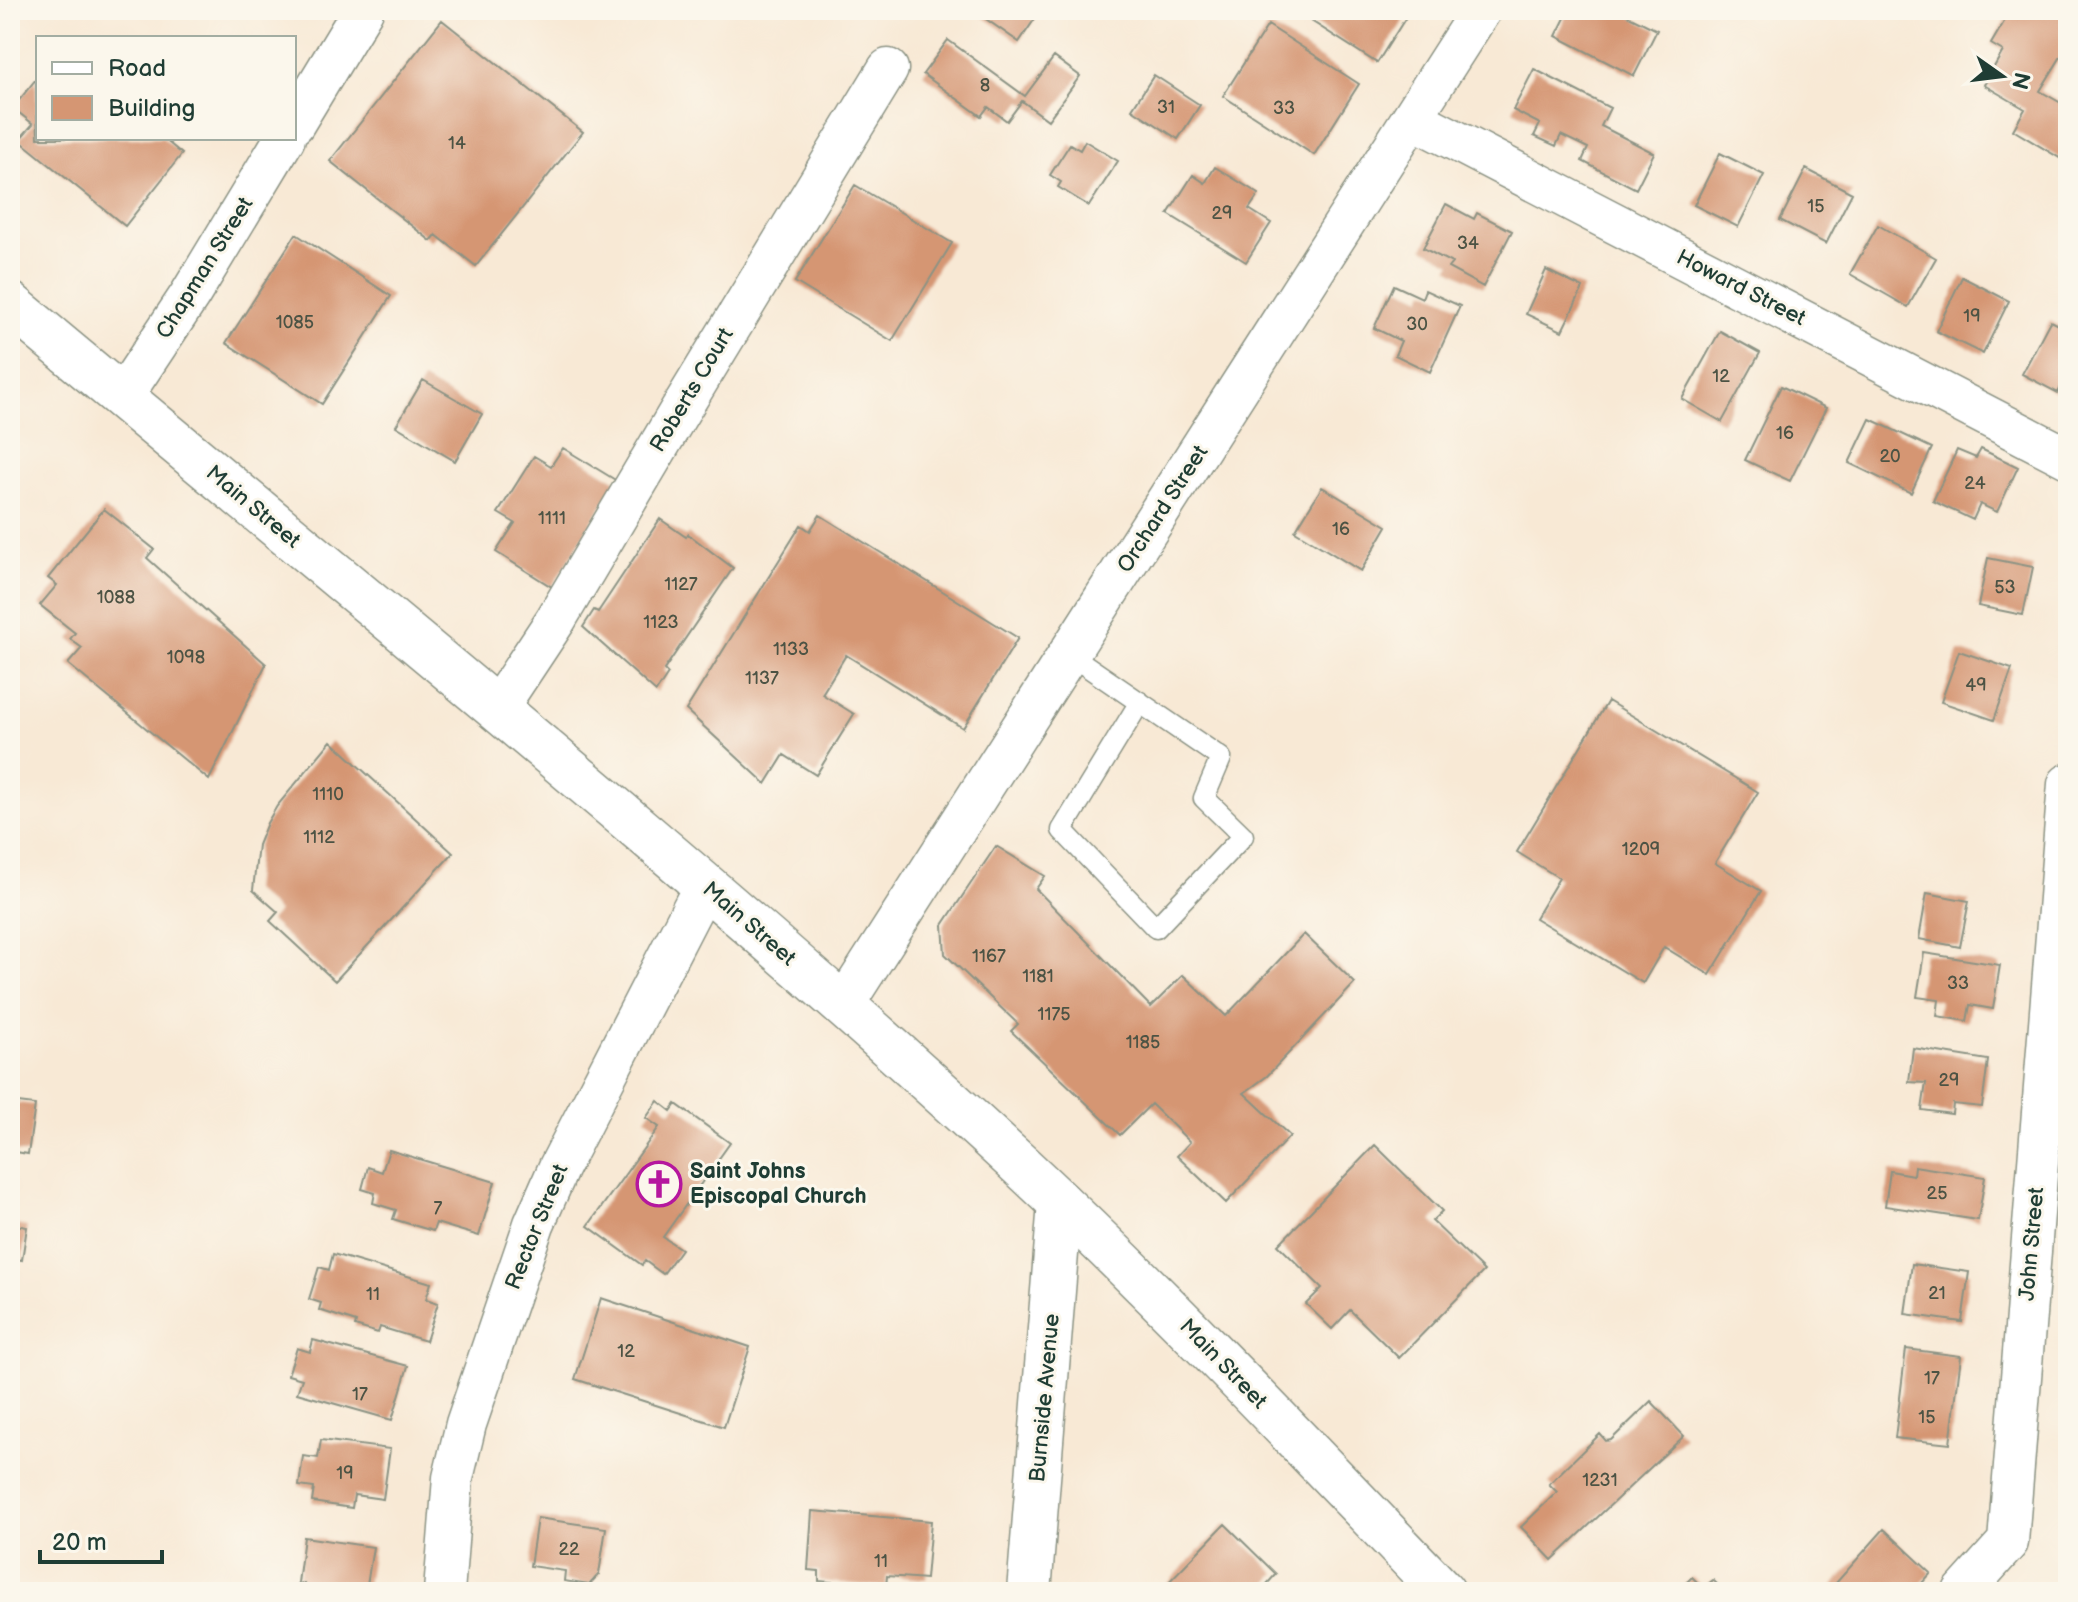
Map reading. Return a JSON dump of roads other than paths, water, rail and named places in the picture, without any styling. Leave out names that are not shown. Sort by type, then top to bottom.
[{"type":"main road","name":"Main Street","points":[[10,304],[496,710],[843,1006],[1060,1203],[1170,1309],[1443,1592]]},
{"type":"main road","name":"Burnside Avenue","points":[[1029,1592],[1060,1203]]},
{"type":"street","points":[[296,121],[363,10]]},
{"type":"street","name":"Orchard Street","points":[[843,1006],[1481,10]]},
{"type":"street","name":"Roberts Court","points":[[496,710],[555,621],[888,69]]},
{"type":"street","name":"Howard Street","points":[[1414,119],[2068,458]]},
{"type":"street","name":"Chapman Street","points":[[122,397],[190,295],[284,140]]},
{"type":"street","name":"John Street","points":[[1963,1592],[2008,1542],[2068,784]]},
{"type":"street","name":"Rector Street","points":[[444,1592],[453,1478],[466,1424],[534,1224],[559,1167],[704,886]]},
{"type":"lane","points":[[1069,654],[1140,702],[1221,758],[1204,798],[1243,836],[1156,928],[1062,830],[1140,702]]},
{"type":"place","name":"Saint Johns Episcopal Church","points":[[659,1184]]}]
